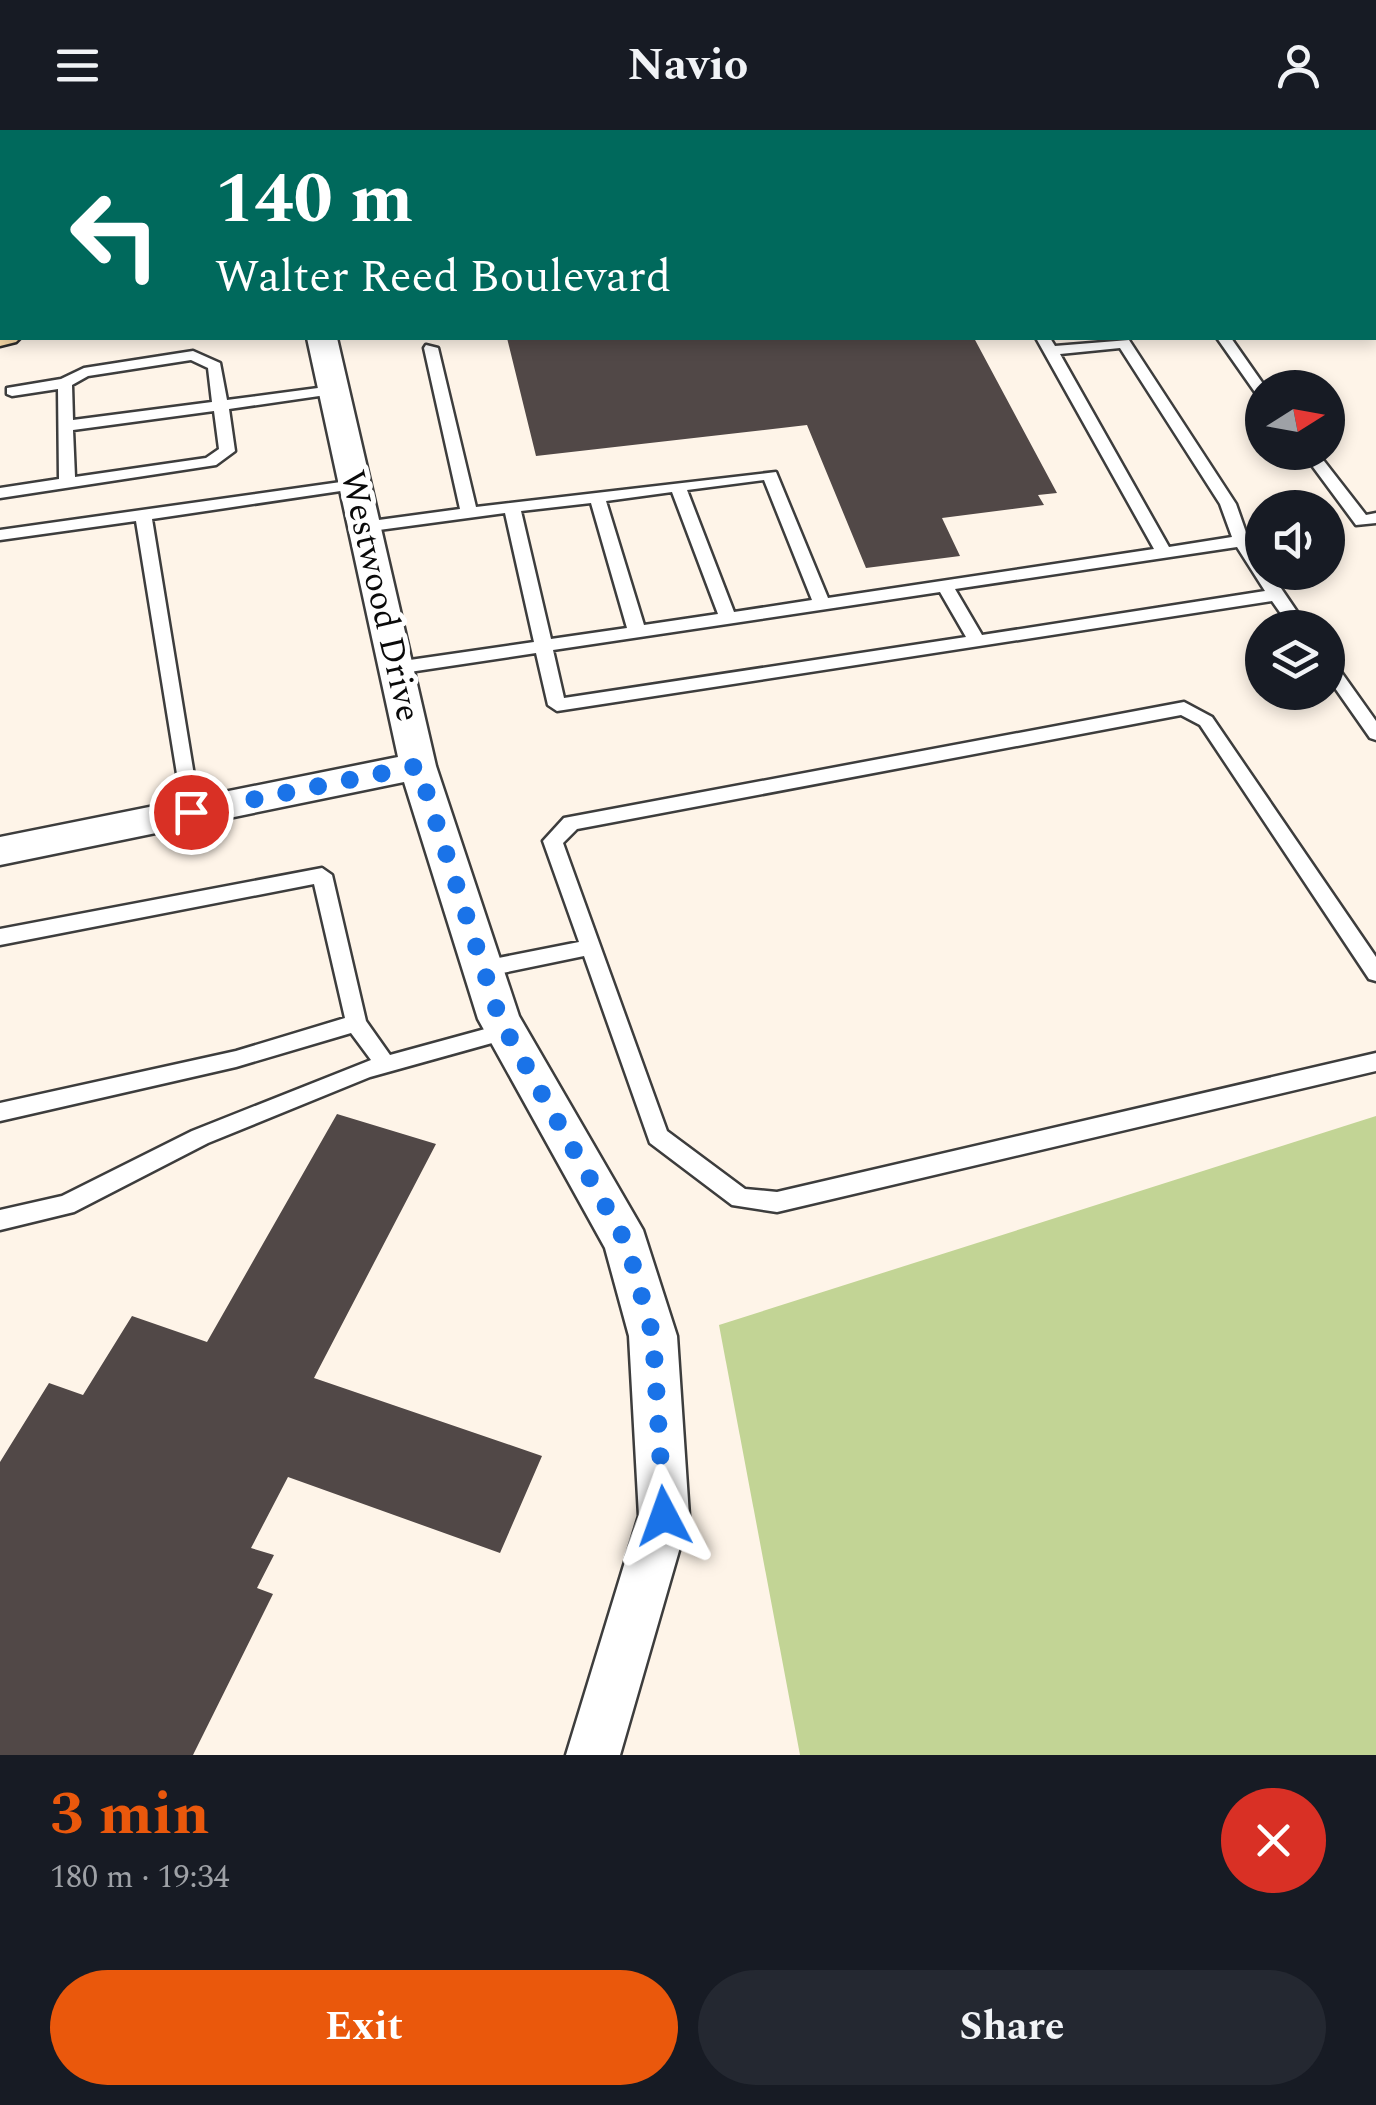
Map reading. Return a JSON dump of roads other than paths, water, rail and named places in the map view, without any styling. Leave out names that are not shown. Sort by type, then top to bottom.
[{"type":"street","name":"Westwood Drive","points":[[322,340],[418,766],[483,969],[500,1020],[627,1244],[653,1336],[664,1516],[593,1755]]},
{"type":"street","points":[[0,851],[418,766]]},
{"type":"lane","points":[[1225,340],[1247,370]]},
{"type":"lane","points":[[1164,553],[1047,344],[1124,343],[1228,504],[1241,541],[1287,610]]},
{"type":"lane","points":[[430,348],[469,513]]},
{"type":"lane","points":[[0,493],[210,462],[227,451],[215,366],[193,355],[84,372],[65,383],[12,391]]},
{"type":"lane","points":[[65,383],[67,483]]},
{"type":"lane","points":[[65,426],[333,390]]},
{"type":"lane","points":[[1326,470],[1369,520],[1376,538]]},
{"type":"lane","points":[[364,527],[770,475],[822,603]]},
{"type":"lane","points":[[0,534],[355,485]]},
{"type":"lane","points":[[678,487],[728,617]]},
{"type":"lane","points":[[597,497],[637,631]]},
{"type":"lane","points":[[512,508],[557,705],[1276,595]]},
{"type":"lane","points":[[144,515],[191,812]]},
{"type":"lane","points":[[396,668],[1241,541]]},
{"type":"lane","points":[[944,585],[978,641]]},
{"type":"lane","points":[[1345,690],[1376,734]]},
{"type":"lane","points":[[1376,973],[1206,721],[1184,708],[570,822],[553,841],[658,1137],[740,1198],[777,1202],[1376,1062]]},
{"type":"lane","points":[[0,937],[322,876],[356,1023],[385,1064]]},
{"type":"lane","points":[[483,969],[590,947]]},
{"type":"lane","points":[[0,1112],[236,1058],[356,1023]]},
{"type":"lane","points":[[0,1220],[66,1205],[200,1137],[385,1064],[507,1031]]}]
